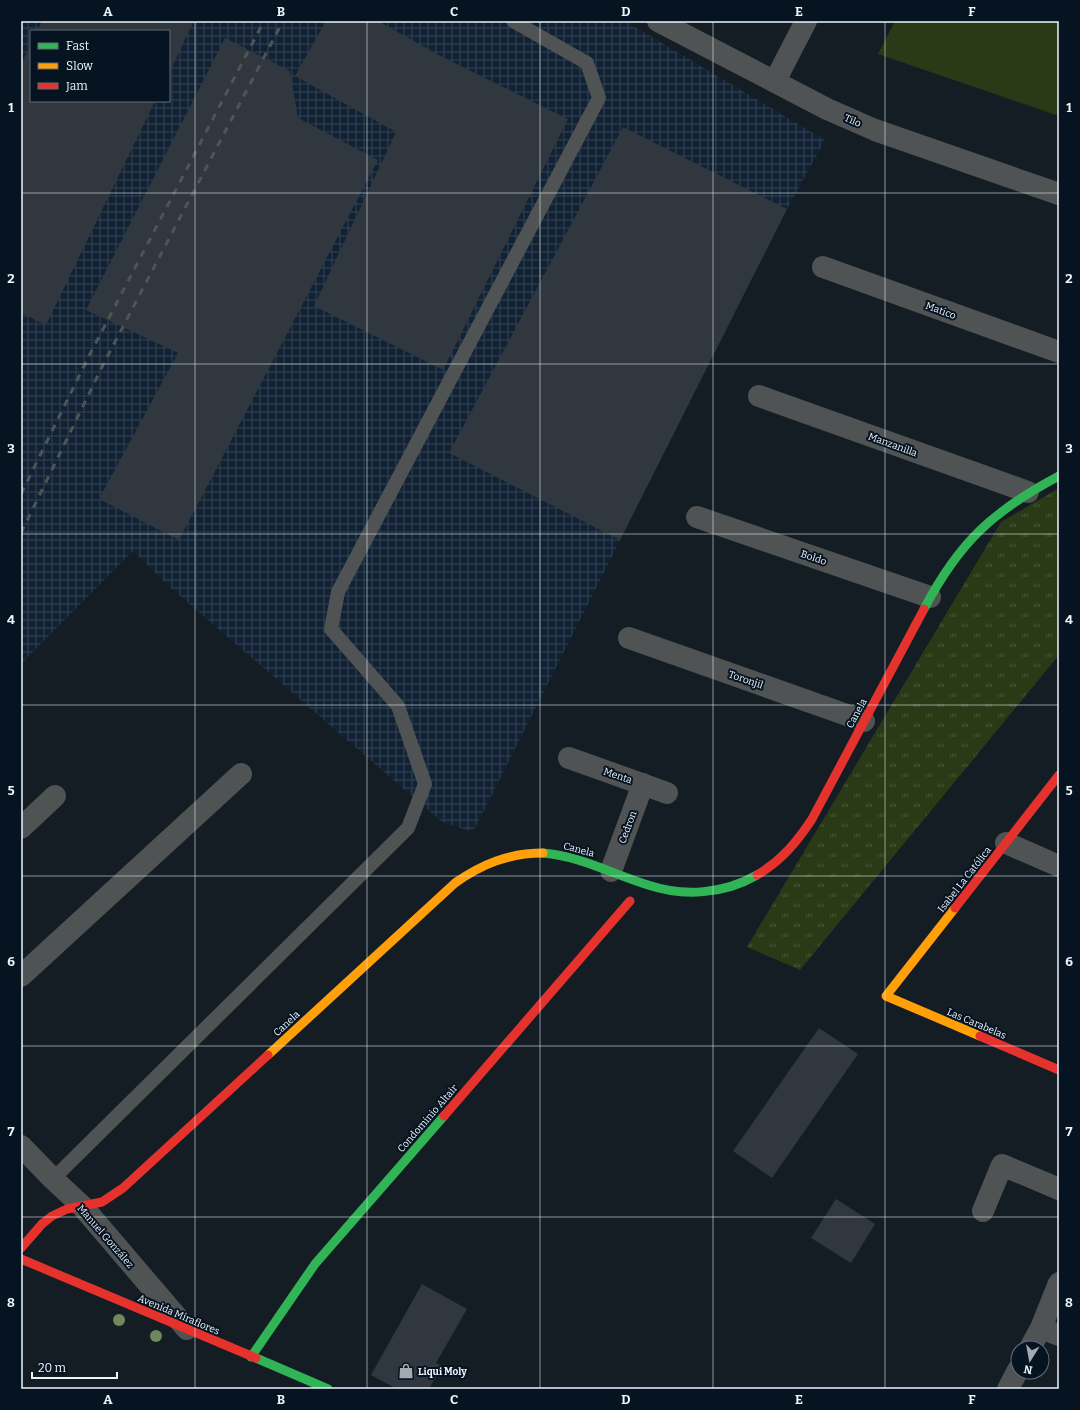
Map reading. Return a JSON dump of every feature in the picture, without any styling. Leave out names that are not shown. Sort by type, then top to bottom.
[{"type":"street","name":"Tilo","points":[[658,21],[827,109],[875,130],[1059,194]]},
{"type":"street","points":[[775,81],[806,21]]},
{"type":"street","name":"Matico","points":[[823,267],[1059,352]]},
{"type":"street","name":"Manzanilla","points":[[759,396],[1028,492]]},
{"type":"street","name":"Canela","points":[[21,1248],[47,1219],[64,1210],[100,1202],[123,1188],[454,883],[472,870],[492,861],[512,855],[534,853],[556,854],[578,858],[660,888],[681,892],[702,892],[723,889],[737,885],[763,872],[780,859],[792,847],[812,819],[930,597],[959,551],[973,535],[1008,505],[1028,492],[1059,476]]},
{"type":"street","name":"Boldo","points":[[697,517],[930,597]]},
{"type":"street","name":"Toronjil","points":[[629,638],[864,721]]},
{"type":"street","name":"Menta","points":[[569,758],[667,793]]},
{"type":"street","points":[[21,976],[242,774]]},
{"type":"street","name":"Isabel La Católica","points":[[886,996],[1059,774]]},
{"type":"street","name":"Cedron","points":[[611,871],[643,784]]},
{"type":"street","points":[[21,828],[56,796]]},
{"type":"street","points":[[1006,843],[1059,866]]},
{"type":"street","name":"Condominio Altair","points":[[251,1356],[315,1264],[630,901]]},
{"type":"street","name":"Las Carabelas","points":[[886,996],[1059,1070]]},
{"type":"street","name":"Manuel González","points":[[21,1146],[82,1206],[187,1329]]},
{"type":"street","points":[[983,1211],[1002,1165],[1059,1188]]},
{"type":"street","name":"Avenida Miraflores","points":[[21,1259],[251,1356],[321,1388]]},
{"type":"street","points":[[1040,1340],[1050,1332],[1059,1283]]},
{"type":"street","points":[[1008,1389],[1013,1380]]},
{"type":"lane","points":[[53,1179],[408,828],[425,784],[398,706],[331,629],[338,592],[599,98],[587,63],[513,21]]},
{"type":"shaded area","points":[[21,21],[625,21],[825,140],[787,209],[473,832],[442,822],[171,588],[133,551],[21,664]]},
{"type":"green space","points":[[895,21],[1059,21],[1059,116],[878,54]]},
{"type":"green space","points":[[1059,488],[1059,655],[800,970],[747,947],[1001,522]]},
{"type":"building","points":[[42,21],[194,21],[170,71],[170,30],[38,30]]},
{"type":"building","points":[[326,21],[378,21],[439,55],[568,119],[443,370],[314,306],[396,132],[295,76]]},
{"type":"building","points":[[225,38],[290,71],[298,118],[378,160],[179,540],[99,499],[178,353],[86,310]]},
{"type":"building","points":[[30,46],[30,102],[155,102],[46,325],[21,313],[21,64]]},
{"type":"building","points":[[623,127],[787,209],[620,540],[449,453]]},
{"type":"building","points":[[819,1028],[858,1054],[772,1178],[733,1151]]},
{"type":"building","points":[[836,1199],[875,1224],[851,1263],[811,1238]]},
{"type":"building","points":[[422,1284],[467,1309],[436,1363],[442,1366],[429,1389],[397,1389],[371,1375]]},
{"type":"railway","points":[[21,494],[90,354],[264,21]]},
{"type":"railway","points":[[21,533],[105,361],[283,21]]},
{"type":"traffic: fast","points":[[924,609],[937,585],[951,565],[980,530],[1015,502],[1059,476]]},
{"type":"traffic: fast","points":[[543,853],[570,858],[635,881],[662,889],[676,891],[704,892],[718,890],[757,875]]},
{"type":"traffic: fast","points":[[251,1357],[315,1264],[444,1116]]},
{"type":"traffic: fast","points":[[256,1358],[328,1389]]},
{"type":"traffic: slow","points":[[268,1055],[455,883],[475,870],[507,857],[543,853]]},
{"type":"traffic: slow","points":[[955,908],[886,996],[980,1036]]},
{"type":"traffic: jam","points":[[757,875],[774,864],[788,850],[812,819],[924,609]]},
{"type":"traffic: jam","points":[[955,908],[1059,775]]},
{"type":"traffic: jam","points":[[444,1116],[630,901]]},
{"type":"traffic: jam","points":[[980,1036],[1059,1070]]},
{"type":"traffic: jam","points":[[21,1248],[42,1224],[52,1216],[67,1209],[102,1202],[123,1188],[268,1055]]},
{"type":"traffic: jam","points":[[21,1259],[256,1358]]},
{"type":"place","name":"Liqui Moly","points":[[406,1371]]}]
